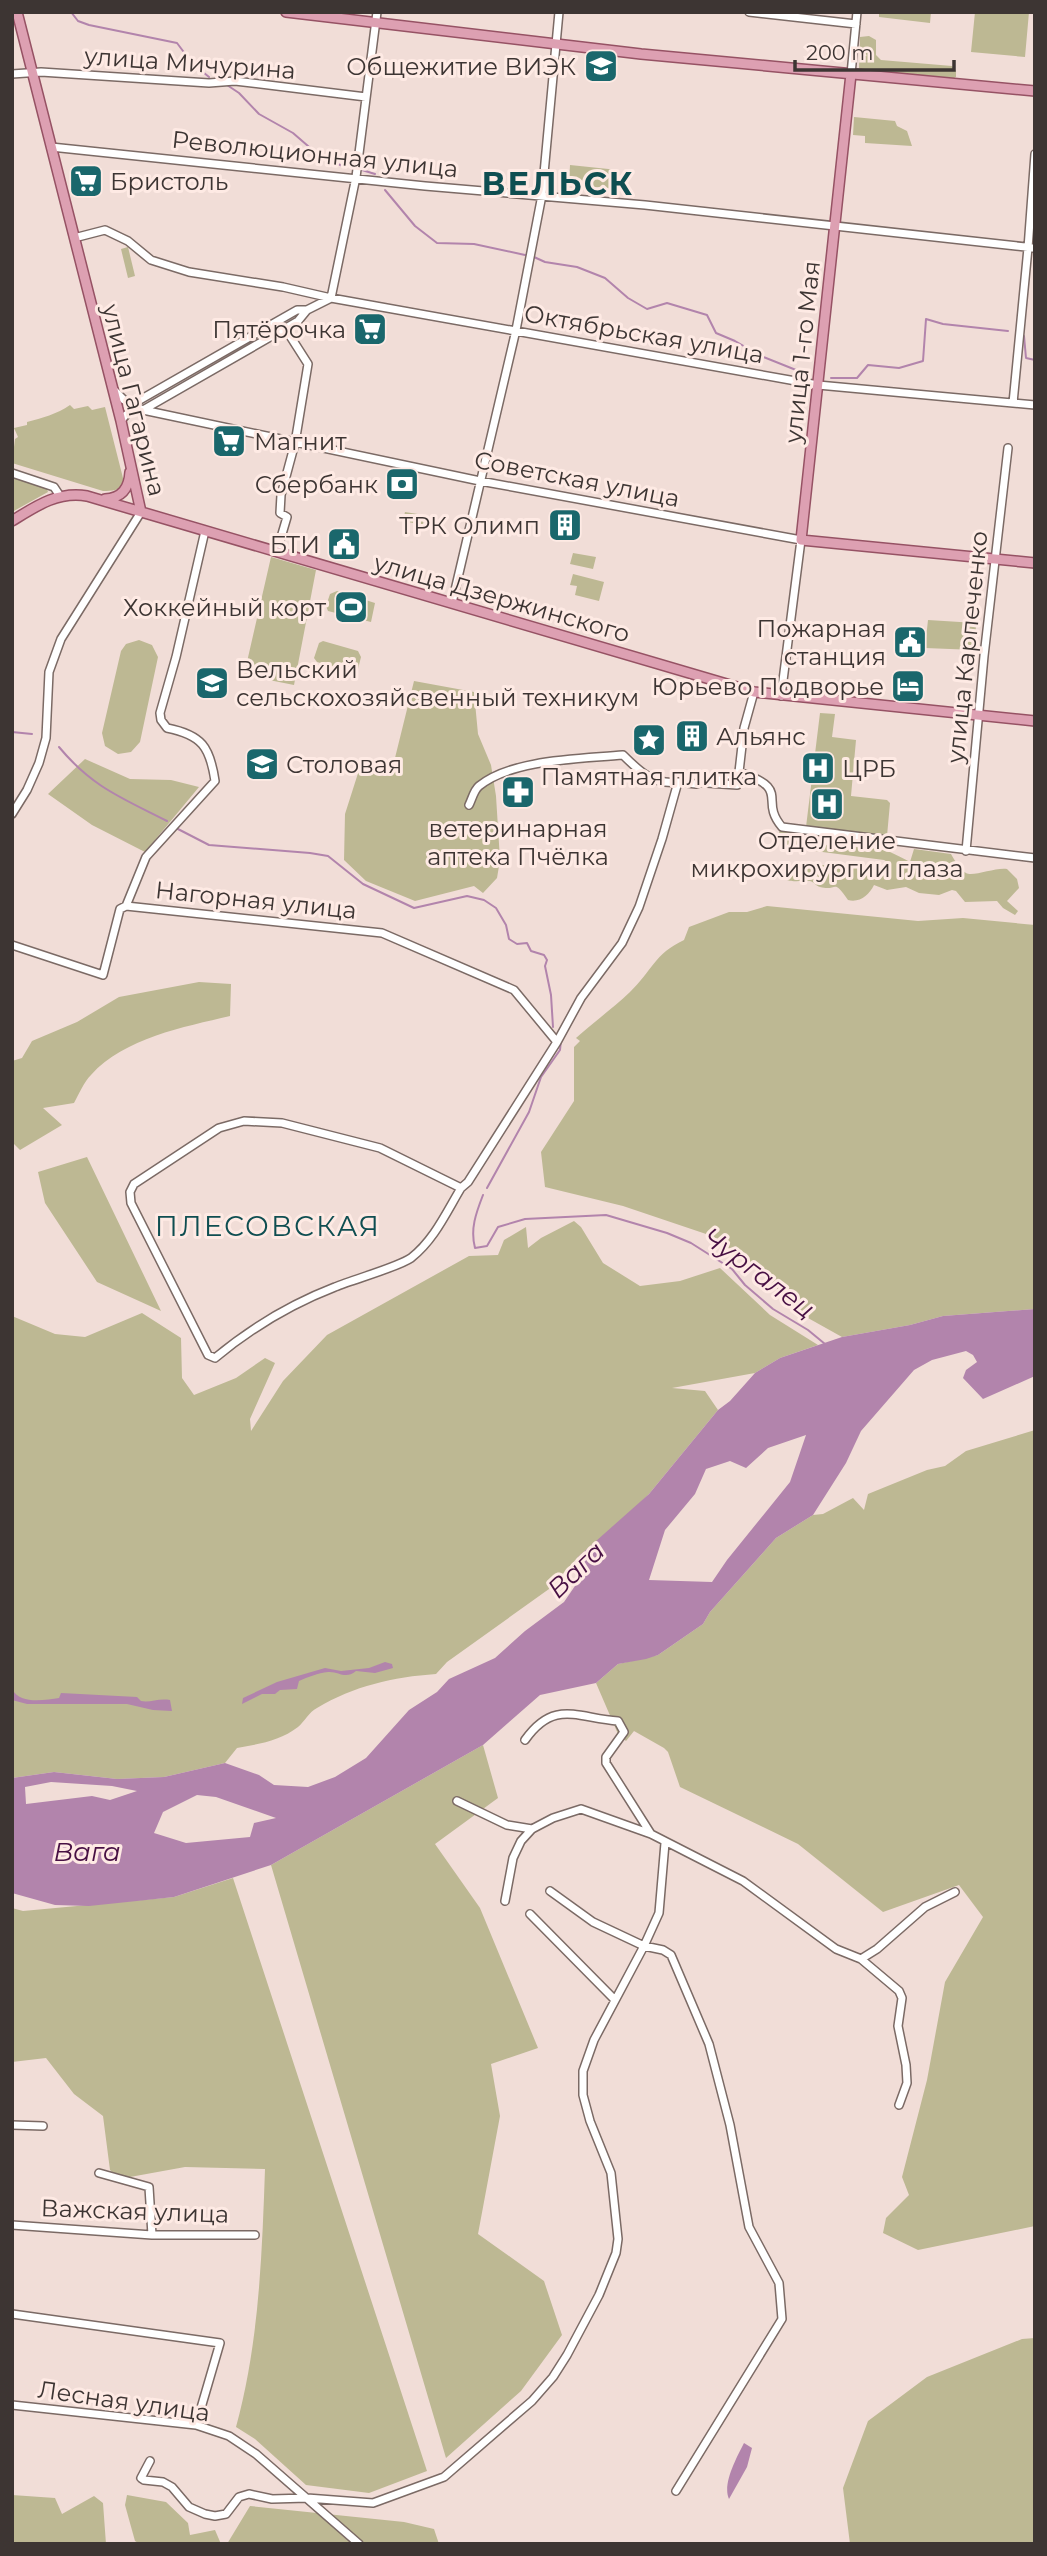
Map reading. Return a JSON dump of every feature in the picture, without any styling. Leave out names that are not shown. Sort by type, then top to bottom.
[{"type":"main road","name":"улица Гагарина","points":[[18,12],[114,390],[141,512]]},
{"type":"main road","points":[[286,12],[556,44],[1035,91]]},
{"type":"main road","name":"улица 1-го Мая","points":[[801,540],[850,74]]},
{"type":"main road","points":[[97,498],[110,499],[125,491],[129,483],[131,460]]},
{"type":"main road","points":[[126,507],[136,500],[138,493]]},
{"type":"main road","name":"улица Дзержинского","points":[[12,520],[60,496],[97,498],[754,692],[1035,721]]},
{"type":"main road","name":"Советская улица","points":[[801,540],[1035,563]]},
{"type":"street","points":[[121,421],[126,414],[133,410],[142,410],[298,321],[307,310],[331,298],[356,177],[377,12]]},
{"type":"street","points":[[452,603],[516,330],[542,195],[559,12]]},
{"type":"street","points":[[749,12],[856,24]]},
{"type":"street","name":"улица 1-го Мая","points":[[850,74],[857,12]]},
{"type":"street","name":"улица Мичурина","points":[[12,74],[33,72],[209,83],[235,81],[366,97]]},
{"type":"street","name":"Революционная улица","points":[[51,146],[1032,248]]},
{"type":"street","points":[[1013,403],[1032,248],[1035,154]]},
{"type":"street","name":"Октябрьская улица","points":[[74,238],[105,230],[128,241],[151,260],[189,272],[818,385],[1035,405]]},
{"type":"street","points":[[131,405],[296,310],[307,310]]},
{"type":"street","points":[[277,551],[287,517],[279,513],[281,495],[295,443],[309,364],[285,328]]},
{"type":"street","name":"Советская улица","points":[[114,390],[131,405],[142,410],[481,481],[801,540]]},
{"type":"street","name":"улица Карпеченко","points":[[966,850],[994,559],[1008,448]]},
{"type":"street","points":[[12,473],[54,487],[60,496]]},
{"type":"street","name":"улица Гагарина","points":[[12,814],[27,790],[46,738],[49,672],[61,639],[141,512]]},
{"type":"street","points":[[12,945],[103,975],[120,909],[126,906],[146,857],[215,781],[211,755],[189,732],[167,728],[160,713],[205,531]]},
{"type":"street","name":"улица 1-го Мая","points":[[781,696],[801,540]]},
{"type":"street","points":[[469,805],[478,787],[514,768],[623,755],[644,775],[665,783],[737,785],[744,729],[754,692]]},
{"type":"street","points":[[701,783],[739,772],[759,778],[773,794],[772,810],[782,827],[1035,858]]},
{"type":"street","points":[[461,1188],[380,1148],[282,1123],[244,1121],[219,1128],[134,1184],[130,1192],[131,1203],[208,1355],[215,1357],[246,1332],[287,1309],[333,1287],[409,1259],[433,1236],[461,1188],[468,1182],[557,1042],[581,998],[621,943],[639,907],[678,782]]},
{"type":"street","name":"Нагорная улица","points":[[126,906],[382,933],[514,990],[557,1042]]},
{"type":"street","points":[[526,1740],[537,1723],[562,1713],[618,1721],[624,1732],[606,1757],[606,1763],[637,1816],[651,1834]]},
{"type":"street","points":[[457,1801],[507,1825],[532,1829]]},
{"type":"street","points":[[505,1901],[513,1858],[521,1841],[532,1829],[553,1818],[581,1809],[651,1834],[704,1860],[743,1881],[836,1949],[861,1959],[899,1992],[902,1998],[898,2026],[907,2083],[900,2105]]},
{"type":"street","points":[[150,2461],[141,2477],[172,2487],[189,2507],[215,2516],[226,2514],[239,2497],[249,2494],[272,2499],[307,2498],[373,2503],[444,2477],[532,2401],[552,2377],[599,2295],[616,2253],[618,2239],[611,2173],[583,2095],[583,2071],[594,2039],[645,1946],[659,1913],[665,1843]]},
{"type":"street","points":[[551,1891],[593,1922],[671,1955],[709,2044],[730,2125],[749,2227],[779,2283],[782,2319],[676,2491]]},
{"type":"street","points":[[861,1959],[877,1949],[925,1907],[955,1892]]},
{"type":"street","points":[[530,1914],[614,1999]]},
{"type":"street","points":[[12,2125],[44,2126]]},
{"type":"street","points":[[99,2173],[149,2187],[152,2235]]},
{"type":"street","name":"Важская улица","points":[[12,2225],[152,2235],[255,2235]]},
{"type":"street","points":[[12,2314],[220,2343],[196,2425]]},
{"type":"street","name":"Лесная улица","points":[[12,2406],[196,2425],[229,2436],[243,2444],[359,2544]]},
{"type":"shaded area","points":[[879,12],[931,12],[930,23],[879,17]]},
{"type":"shaded area","points":[[975,12],[1029,12],[1025,57],[971,52]]},
{"type":"shaded area","points":[[869,36],[876,40],[876,55],[881,60],[952,66],[956,77],[952,79],[866,72],[859,68],[860,37]]},
{"type":"shaded area","points":[[854,117],[895,121],[897,126],[907,131],[912,146],[865,143],[865,136],[853,135]]},
{"type":"shaded area","points":[[570,165],[618,170],[617,189],[569,185]]},
{"type":"shaded area","points":[[128,247],[135,276],[128,278],[121,249]]},
{"type":"shaded area","points":[[70,405],[74,409],[88,406],[92,410],[105,407],[124,482],[118,489],[103,491],[12,463],[15,439],[18,437],[14,428],[27,425],[27,422]]},
{"type":"shaded area","points":[[12,475],[46,486],[48,492],[12,512]]},
{"type":"shaded area","points":[[405,512],[424,515],[423,525],[403,521]]},
{"type":"shaded area","points":[[573,553],[596,557],[593,569],[570,564]]},
{"type":"shaded area","points":[[271,557],[316,570],[294,685],[244,675]]},
{"type":"shaded area","points":[[573,574],[604,582],[599,601],[575,595],[577,586],[570,585]]},
{"type":"shaded area","name":"Хоккейный корт","points":[[337,591],[375,603],[371,622],[328,611],[326,606],[330,594]]},
{"type":"shaded area","points":[[928,620],[976,623],[975,650],[925,648]]},
{"type":"shaded area","points":[[139,640],[152,645],[158,657],[140,742],[131,752],[118,754],[105,746],[102,733],[121,651],[126,644]]},
{"type":"shaded area","name":"Хоккейный корт","points":[[323,641],[358,651],[361,657],[358,669],[353,672],[317,662],[314,658],[319,643]]},
{"type":"shaded area","points":[[414,681],[474,692],[478,734],[491,765],[496,796],[500,860],[497,878],[483,893],[474,886],[415,901],[366,881],[344,860],[345,814],[360,767],[393,766]]},
{"type":"shaded area","name":"ЦРБ","points":[[820,713],[835,714],[832,737],[856,740],[851,796],[887,800],[890,803],[887,836],[806,827]]},
{"type":"shaded area","points":[[85,759],[130,779],[171,780],[199,787],[145,852],[92,825],[48,794]]},
{"type":"shaded area","points":[[780,829],[790,830],[801,837],[825,845],[890,852],[910,862],[914,849],[951,854],[969,874],[1007,869],[1017,879],[1019,888],[1007,901],[1018,911],[1015,915],[997,901],[965,902],[952,890],[939,895],[919,893],[906,887],[887,890],[874,885],[864,897],[852,901],[837,887],[826,888],[810,881],[787,880],[784,871],[787,866],[862,864],[882,876],[886,874],[889,863],[884,860],[784,847],[779,839]]},
{"type":"shaded area","points":[[767,906],[918,921],[963,918],[1035,925],[1035,1309],[943,1316],[842,1337],[808,1318],[754,1267],[712,1236],[623,1206],[545,1187],[541,1152],[574,1101],[574,1047],[580,1041],[576,1038],[630,992],[666,951],[684,940],[689,927],[729,912],[747,912]]},
{"type":"shaded area","points":[[199,982],[231,984],[230,1016],[156,1036],[120,1052],[91,1075],[74,1103],[43,1108],[62,1125],[20,1150],[12,1142],[12,1061],[22,1058],[32,1041],[77,1022],[119,997]]},
{"type":"shaded area","points":[[87,1157],[161,1311],[97,1282],[45,1203],[38,1172]]},
{"type":"shaded area","points":[[574,1221],[581,1227],[603,1263],[640,1286],[680,1281],[720,1268],[770,1315],[818,1345],[780,1358],[755,1373],[672,1388],[705,1391],[718,1410],[649,1494],[621,1522],[578,1557],[549,1589],[447,1662],[436,1674],[389,1680],[345,1694],[314,1710],[298,1727],[284,1736],[237,1748],[225,1763],[164,1777],[117,1779],[54,1772],[12,1778],[12,1316],[55,1334],[85,1337],[142,1313],[181,1338],[182,1378],[194,1395],[236,1378],[265,1358],[275,1363],[250,1419],[251,1431],[283,1381],[327,1335],[469,1256],[498,1255],[504,1240],[526,1227],[528,1248]]},
{"type":"shaded area","points":[[1035,1430],[1035,2226],[918,2250],[883,2233],[886,2218],[909,2195],[902,2177],[927,2080],[945,1982],[983,1917],[959,1885],[883,1912],[798,1844],[680,1787],[668,1752],[664,1748],[634,1731],[626,1741],[618,1734],[596,1683],[618,1664],[658,1655],[703,1624],[710,1612],[776,1538],[813,1515],[823,1514],[853,1498],[864,1510],[868,1494],[927,1470],[945,1466],[966,1451]]},
{"type":"shaded area","points":[[483,1745],[498,1798],[435,1844],[480,1908],[538,2048],[491,2064],[500,2116],[478,2234],[544,2281],[562,2335],[521,2391],[446,2458],[271,1865]]},
{"type":"shaded area","points":[[233,1878],[427,2471],[369,2493],[306,2485],[255,2439],[236,2427],[254,2331],[261,2267],[265,2169],[185,2167],[119,2179],[110,2170],[103,2116],[74,2094],[46,2058],[12,2062],[12,1908],[23,1911],[174,1897]]},
{"type":"shaded area","points":[[1035,2338],[1035,2544],[850,2544],[843,2488],[868,2421],[927,2377],[1022,2339]]},
{"type":"shaded area","points":[[12,2495],[55,2498],[62,2514],[94,2496],[103,2503],[106,2544],[12,2544]]},
{"type":"shaded area","points":[[127,2495],[166,2502],[188,2523],[190,2535],[215,2530],[221,2544],[140,2544],[135,2541],[125,2505]]},
{"type":"shaded area","points":[[250,2506],[404,2522],[434,2529],[439,2544],[227,2544]]},
{"type":"water","name":"Вага","points":[[1035,1309],[1035,1376],[983,1399],[963,1378],[966,1370],[977,1362],[973,1355],[966,1351],[932,1360],[914,1370],[861,1431],[846,1463],[813,1515],[776,1538],[710,1612],[703,1624],[658,1655],[618,1664],[596,1683],[540,1695],[483,1745],[271,1865],[174,1897],[89,1906],[55,1905],[12,1893],[12,1778],[54,1772],[117,1779],[164,1777],[225,1763],[259,1775],[274,1785],[308,1787],[335,1777],[366,1758],[409,1710],[437,1692],[449,1679],[495,1658],[564,1602],[577,1583],[578,1557],[649,1494],[718,1410],[730,1401],[755,1373],[780,1358],[842,1337],[943,1316]],"holes":[[[806,1435],[790,1482],[712,1582],[649,1580],[665,1530],[695,1494],[706,1469],[730,1461],[746,1468],[768,1448]],[[51,1782],[112,1786],[137,1791],[110,1800],[92,1796],[26,1804],[25,1787]],[[197,1795],[216,1797],[276,1818],[254,1823],[250,1837],[186,1843],[154,1833],[163,1812]]]},
{"type":"water","points":[[385,1662],[392,1664],[393,1668],[375,1673],[356,1671],[349,1675],[321,1673],[299,1681],[297,1689],[262,1694],[242,1704],[243,1698],[277,1682],[325,1668],[341,1671],[369,1668]]},
{"type":"water","points":[[12,1689],[21,1697],[33,1700],[59,1698],[61,1693],[137,1697],[141,1701],[170,1700],[172,1711],[127,1704],[27,1704],[12,1700]]},
{"type":"water","points":[[744,2443],[752,2448],[747,2467],[729,2499],[729,2478]]},
{"type":"waterway","points":[[71,12],[78,21],[89,25],[177,43],[192,63],[209,77]]},
{"type":"waterway","points":[[227,85],[239,93],[259,114],[293,133],[323,159],[346,167]]},
{"type":"waterway","points":[[362,170],[375,174]]},
{"type":"waterway","points":[[385,190],[415,226],[437,243],[474,244],[525,255]]},
{"type":"waterway","points":[[534,257],[545,262],[577,267],[605,278],[628,298],[647,309],[667,303],[707,315],[716,333],[761,356],[806,374]]},
{"type":"waterway","points":[[831,378],[857,378],[868,365],[899,368],[923,361],[926,319],[943,324],[1008,331]]},
{"type":"waterway","points":[[1024,336],[1026,358],[1035,360]]},
{"type":"waterway","name":"Чургалец","points":[[12,732],[32,734]]},
{"type":"waterway","name":"Чургалец","points":[[59,747],[96,782],[167,821]]},
{"type":"waterway","name":"Чургалец","points":[[176,828],[209,845],[328,856],[363,884],[414,908],[467,896],[484,900],[496,908],[506,925],[509,939],[517,944],[527,943],[531,951],[544,955],[547,960],[545,966],[551,995],[553,1027]]},
{"type":"waterway","name":"Чургалец","points":[[487,1188],[529,1112],[541,1077],[560,1050],[561,1040]]},
{"type":"waterway","name":"Чургалец","points":[[483,1195],[473,1228],[475,1248],[487,1246],[498,1227],[525,1219],[606,1215],[691,1243],[732,1269],[745,1285],[773,1309],[808,1330],[825,1344]]},
{"type":"place","name":"Общежитие ВИЭК","points":[[601,66]]},
{"type":"place","name":"Бристоль","points":[[86,181]]},
{"type":"place","name":"Пятёрочка","points":[[370,329]]},
{"type":"place","name":"Магнит","points":[[229,441]]},
{"type":"place","name":"Сбербанк","points":[[402,484]]},
{"type":"place","name":"ТРК Олимп","points":[[565,525]]},
{"type":"place","name":"БТИ","points":[[344,544]]},
{"type":"place","name":"Хоккейный корт","points":[[351,607]]},
{"type":"place","name":"Пожарная станция","points":[[910,642]]},
{"type":"place","name":"Вельский сельскохозяйсвенный техникум","points":[[212,683]]},
{"type":"place","name":"Юрьево Подворье","points":[[908,686]]},
{"type":"place","name":"Альянс","points":[[692,736]]},
{"type":"place","name":"Памятная плитка","points":[[649,740]]},
{"type":"place","name":"Столовая","points":[[262,764]]},
{"type":"place","name":"ЦРБ","points":[[818,768]]},
{"type":"place","name":"ветеринарная аптека Пчёлка","points":[[518,792]]},
{"type":"place","name":"Отделение микрохирургии глаза","points":[[827,804]]},
{"type":"district","name":"ВЕЛЬСК","points":[[558,183]]},
{"type":"district","name":"ПЛЕСОВСКАЯ","points":[[268,1226]]}]
